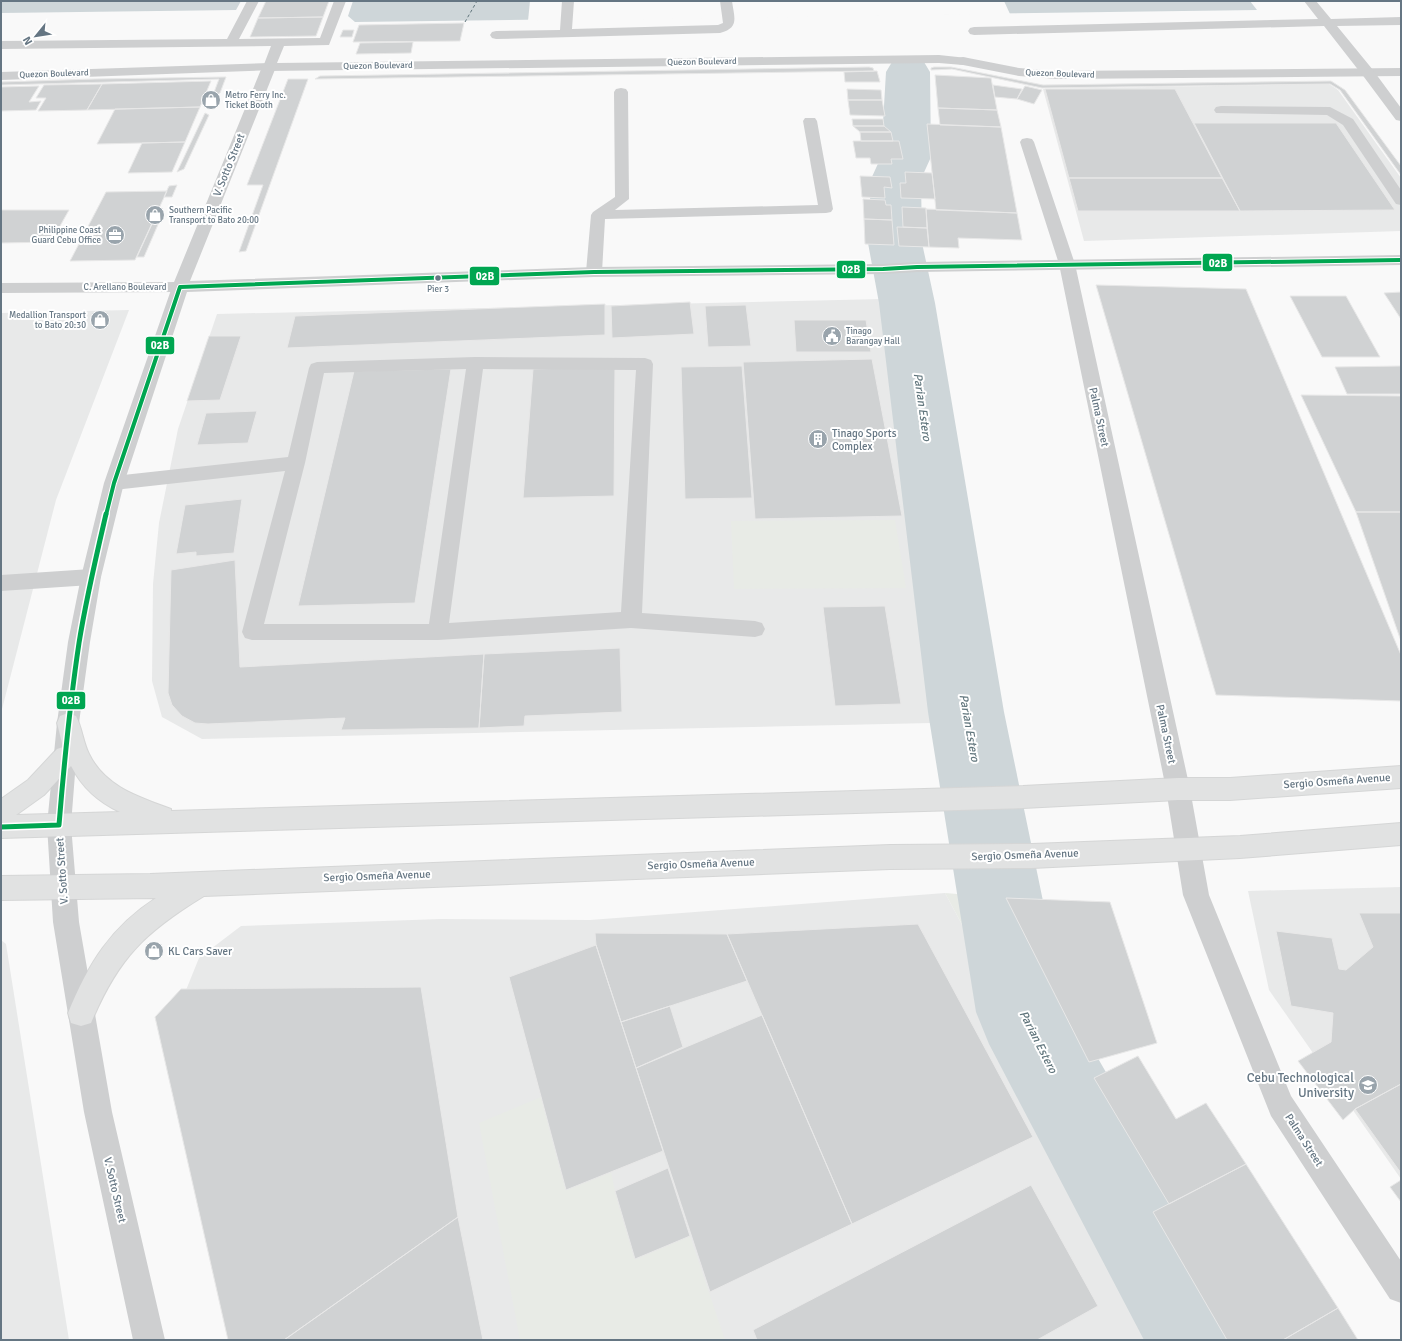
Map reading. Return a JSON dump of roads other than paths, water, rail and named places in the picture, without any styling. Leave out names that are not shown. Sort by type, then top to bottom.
[{"type":"highway","points":[[68,723],[73,744],[84,768],[90,778],[100,788],[123,803],[175,821]]},
{"type":"highway","points":[[1,811],[35,789],[65,756]]},
{"type":"highway","name":"Sergio Osmeña Avenue","points":[[1,826],[1023,797],[1230,789],[1401,777]]},
{"type":"highway","name":"Sergio Osmeña Avenue","points":[[1,888],[150,886],[203,882],[890,857],[1032,856],[1188,848],[1240,847],[1401,834]]},
{"type":"highway","points":[[81,1013],[98,975],[119,945],[162,908],[203,882]]},
{"type":"street","name":"Quezon Boulevard","points":[[963,61],[1019,72],[1058,75],[1401,72]]},
{"type":"street","name":"Quezon Boulevard","points":[[1,76],[269,67]]},
{"type":"street","name":"V. Sotto Street","points":[[149,1340],[98,1112],[66,922],[62,888],[59,825],[68,723],[79,642],[91,577],[114,483],[180,287],[269,67]]},
{"type":"street","points":[[1368,73],[1401,117]]},
{"type":"street","name":"C. Arellano Boulevard","points":[[1,288],[180,287],[594,272],[883,269],[1067,264],[1401,260]]},
{"type":"street","name":"Palma Street","points":[[1067,264],[1178,790],[1196,895],[1281,1106],[1401,1288]]},
{"type":"lane","points":[[231,43],[253,1]]},
{"type":"lane","points":[[1,46],[325,42],[340,1]]},
{"type":"lane","points":[[566,33],[568,1]]},
{"type":"lane","points":[[496,35],[720,29],[728,25],[729,22],[726,1]]},
{"type":"lane","points":[[1310,1],[1368,73]]},
{"type":"lane","points":[[974,31],[1401,21]]},
{"type":"lane","points":[[537,64],[540,34]]},
{"type":"lane","points":[[269,67],[279,42]]},
{"type":"lane","name":"Quezon Boulevard","points":[[269,67],[939,59],[963,61]]},
{"type":"lane","points":[[598,215],[622,199],[621,92]]},
{"type":"lane","points":[[1221,110],[1330,111],[1348,122],[1401,201]]},
{"type":"lane","points":[[598,215],[826,209],[810,121]]},
{"type":"lane","name":"Palma Street","points":[[1027,142],[1067,264]]},
{"type":"lane","points":[[594,272],[598,215]]},
{"type":"lane","points":[[438,632],[476,363]]},
{"type":"lane","points":[[631,620],[644,364],[476,363],[318,368],[296,463],[252,632],[438,632],[631,620],[755,629]]},
{"type":"lane","points":[[114,483],[296,463]]},
{"type":"lane","points":[[1,583],[91,577]]},
{"type":"waterway","name":"Parian Estero","points":[[908,72],[906,157],[896,179],[895,243],[907,303],[966,712],[1021,1012],[1201,1340]]},
{"type":"place","name":"Metro Ferry Inc. Ticket Booth","points":[[211,100]]},
{"type":"place","name":"Southern Pacific Transport to Bato 20:00","points":[[155,215]]},
{"type":"place","name":"Philippine Coast Guard Cebu Office","points":[[115,235]]},
{"type":"place","name":"Pier 3","points":[[438,278]]},
{"type":"place","name":"Medallion Transport to Bato 20:30","points":[[100,320]]},
{"type":"place","name":"Tinago Barangay Hall","points":[[832,336]]},
{"type":"place","name":"Tinago Sports Complex","points":[[818,439]]},
{"type":"place","name":"KL Cars Saver","points":[[154,951]]},
{"type":"place","name":"Cebu Technological University","points":[[1368,1085]]}]
